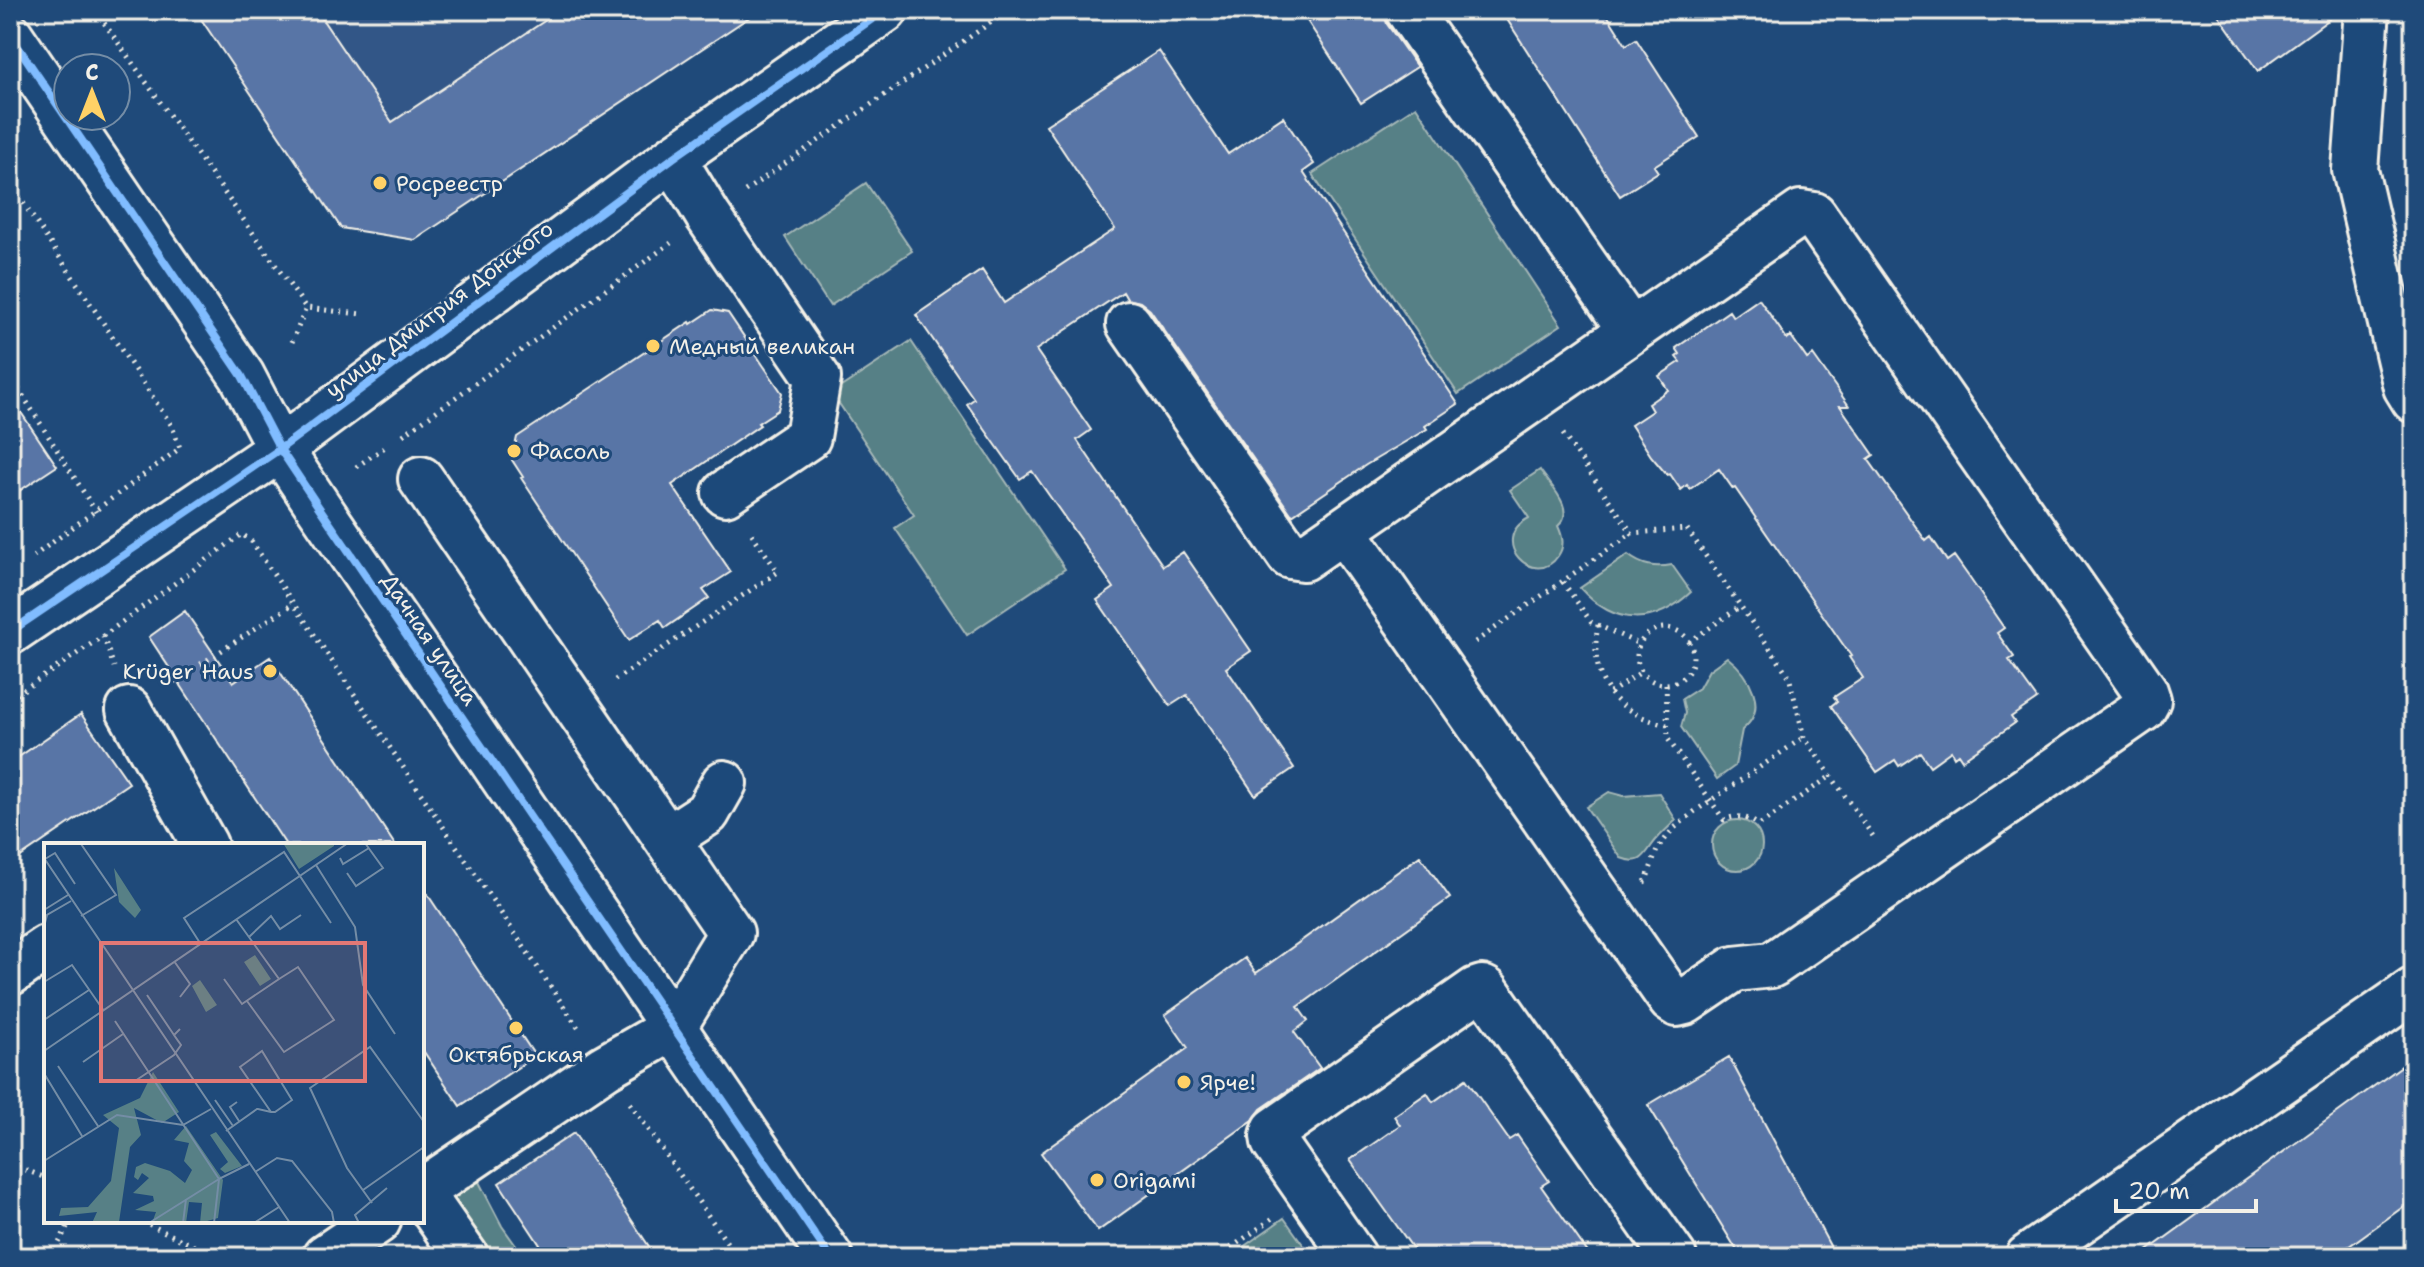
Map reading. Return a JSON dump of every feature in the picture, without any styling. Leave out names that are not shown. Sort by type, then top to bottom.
[{"type":"street","name":"улица Дмитрия Донского","points":[[14,621],[280,449],[673,158],[885,10]]},
{"type":"street","points":[[1408,10],[1631,331]]},
{"type":"street","points":[[2367,10],[2355,170],[2406,387],[2414,400]]},
{"type":"street","name":"Дачная улица","points":[[10,35],[242,376],[280,449],[830,1257]]},
{"type":"street","points":[[673,158],[708,216],[818,378],[808,437],[725,493]]},
{"type":"street","points":[[1129,324],[1290,556],[1303,558],[1343,530],[1801,213],[1814,215],[2145,691],[2148,700],[2143,709],[1772,965],[1734,969],[1685,1002],[1677,1004],[1661,987],[1343,530]]},
{"type":"street","points":[[421,479],[731,933],[673,1028],[605,1067],[424,1191]]},
{"type":"street","points":[[129,710],[196,841]]},
{"type":"street","points":[[667,839],[707,813],[724,783]]},
{"type":"street","points":[[10,973],[44,949]]},
{"type":"street","points":[[1354,1257],[1274,1142],[1275,1130],[1463,998],[1482,988],[1674,1257]]},
{"type":"street","points":[[2028,1257],[2414,990]]},
{"type":"street","points":[[424,1195],[466,1257]]},
{"type":"street","points":[[325,1257],[375,1223]]},
{"type":"path","points":[[95,10],[306,308],[361,314]]},
{"type":"path","points":[[10,183],[172,426],[180,448],[22,564]]},
{"type":"path","points":[[292,342],[306,308]]},
{"type":"path","points":[[10,375],[96,512]]},
{"type":"path","points":[[1537,396],[1632,533]]},
{"type":"path","points":[[615,680],[778,572],[725,493]]},
{"type":"path","points":[[1499,626],[1632,533],[1687,529],[1789,676],[1804,737],[1862,819]]},
{"type":"path","points":[[10,699],[103,636],[242,534],[252,542],[605,1067],[737,1257]]},
{"type":"path","points":[[1563,582],[1588,619],[1639,644]]},
{"type":"path","points":[[129,710],[293,604]]},
{"type":"path","points":[[1689,642],[1741,606]]},
{"type":"path","points":[[1598,625],[1596,662],[1601,679],[1610,693],[1627,710],[1646,720],[1667,725]]},
{"type":"path","points":[[1667,627],[1679,631],[1689,642],[1693,652],[1692,664],[1686,675],[1675,683],[1650,681],[1641,672],[1636,660],[1639,644],[1654,629],[1667,627]]},
{"type":"path","points":[[1610,693],[1641,672]]},
{"type":"path","points":[[1666,684],[1670,742],[1724,820],[1734,816],[1749,818],[1759,825],[1831,776]]},
{"type":"path","points":[[1652,864],[1657,850],[1672,830],[1804,737]]},
{"type":"path","points":[[10,1164],[44,1177]]},
{"type":"path","points":[[1218,1257],[1309,1193]]},
{"type":"path","points":[[52,1257],[69,1223]]},
{"type":"path","points":[[146,1223],[217,1257]]},
{"type":"shaded area","points":[[195,10],[759,10],[415,240],[341,228]]},
{"type":"green space","points":[[1416,106],[1561,325],[1458,394],[1312,174]]},
{"type":"green space","points":[[866,183],[912,251],[830,306],[785,237]]},
{"type":"green space","points":[[911,341],[1065,569],[967,635],[895,528],[914,515],[832,393]]},
{"type":"green space","points":[[1540,470],[1560,498],[1565,513],[1558,526],[1562,549],[1548,565],[1538,568],[1527,565],[1513,549],[1512,538],[1517,527],[1529,518],[1510,490]]},
{"type":"green space","points":[[1628,555],[1649,565],[1672,565],[1691,592],[1663,611],[1649,616],[1634,617],[1606,610],[1580,588]]},
{"type":"green space","points":[[1727,657],[1749,682],[1755,712],[1742,730],[1735,766],[1717,779],[1681,727],[1685,713],[1682,699],[1699,688],[1709,670]]},
{"type":"green space","points":[[1609,792],[1624,796],[1659,793],[1676,820],[1635,861],[1621,858],[1586,807]]},
{"type":"green space","points":[[1737,820],[1755,827],[1762,845],[1755,863],[1737,870],[1719,863],[1712,845],[1719,827]]},
{"type":"green space","points":[[454,1175],[478,1180],[502,1226],[524,1257],[440,1257]]},
{"type":"green space","points":[[1284,1218],[1312,1257],[1229,1257]]},
{"type":"building","points":[[195,10],[316,10],[392,122],[561,10],[760,10],[415,240],[341,228]]},
{"type":"building","points":[[1300,10],[1383,10],[1387,24],[1417,67],[1361,103]]},
{"type":"building","points":[[1501,10],[1604,10],[1626,45],[1636,39],[1699,137],[1654,166],[1658,172],[1620,196]]},
{"type":"building","points":[[2215,10],[2342,10],[2258,71]]},
{"type":"building","points":[[1159,51],[1228,154],[1283,117],[1314,164],[1303,172],[1458,404],[1425,426],[1427,429],[1366,465],[1292,515],[1150,310],[1140,302],[1127,299],[1123,292],[1036,350],[1091,430],[1077,440],[1163,566],[1183,552],[1251,651],[1226,668],[1294,768],[1255,795],[1187,695],[1170,706],[1097,600],[1114,588],[1032,471],[1020,479],[967,404],[974,399],[916,315],[982,270],[1004,303],[1115,229],[1046,125]]},
{"type":"building","points":[[1759,299],[1787,339],[1791,336],[1807,359],[1813,355],[1849,406],[1840,406],[1874,455],[1868,459],[1926,541],[1931,537],[1947,561],[1954,556],[1969,577],[2004,628],[1997,633],[2014,657],[2009,660],[2037,699],[2011,717],[2015,723],[1962,760],[1958,754],[1954,757],[1951,751],[1930,766],[1920,752],[1899,766],[1895,760],[1877,772],[1831,706],[1837,701],[1834,697],[1863,678],[1735,488],[1719,469],[1690,489],[1687,485],[1681,490],[1651,456],[1631,425],[1652,411],[1648,404],[1668,390],[1659,376],[1680,362],[1676,357],[1680,354],[1676,348],[1729,311],[1733,317]]},
{"type":"building","points":[[712,310],[728,313],[782,393],[778,410],[672,485],[731,572],[703,590],[709,598],[665,628],[660,620],[629,640],[521,478],[512,460],[517,437]]},
{"type":"building","points":[[10,396],[57,466],[10,497]]},
{"type":"building","points":[[185,611],[233,682],[270,657],[394,843],[285,843],[149,637]]},
{"type":"building","points":[[81,714],[129,783],[10,864],[10,763]]},
{"type":"building","points":[[1420,856],[1450,898],[1298,1007],[1308,1021],[1294,1032],[1320,1068],[1098,1231],[1041,1153],[1188,1048],[1165,1015],[1245,958],[1256,973]]},
{"type":"building","points":[[424,889],[535,1056],[460,1106],[424,1052]]},
{"type":"building","points":[[1729,1057],[1836,1257],[1741,1257],[1648,1105]]},
{"type":"building","points":[[2414,1057],[2414,1199],[2334,1257],[2139,1257]]},
{"type":"building","points":[[1466,1079],[1509,1140],[1517,1135],[1549,1181],[1541,1186],[1591,1257],[1419,1257],[1350,1160],[1400,1125],[1394,1116],[1427,1093],[1433,1102]]},
{"type":"building","points":[[574,1133],[656,1257],[548,1257],[499,1183]]},
{"type":"cycle path","points":[[10,632],[280,449],[673,158],[885,10]]},
{"type":"cycle path","points":[[10,35],[242,376],[280,449],[318,506],[830,1257]]},
{"type":"place","name":"Росреестр","points":[[380,183]]},
{"type":"place","name":"Медный великан","points":[[653,346]]},
{"type":"place","name":"Фасоль","points":[[514,451]]},
{"type":"place","name":"Krüger Haus","points":[[270,671]]},
{"type":"place","name":"Октябрьская","points":[[516,1028]]},
{"type":"place","name":"Ярче!","points":[[1184,1082]]},
{"type":"place","name":"Origami","points":[[1097,1180]]}]
